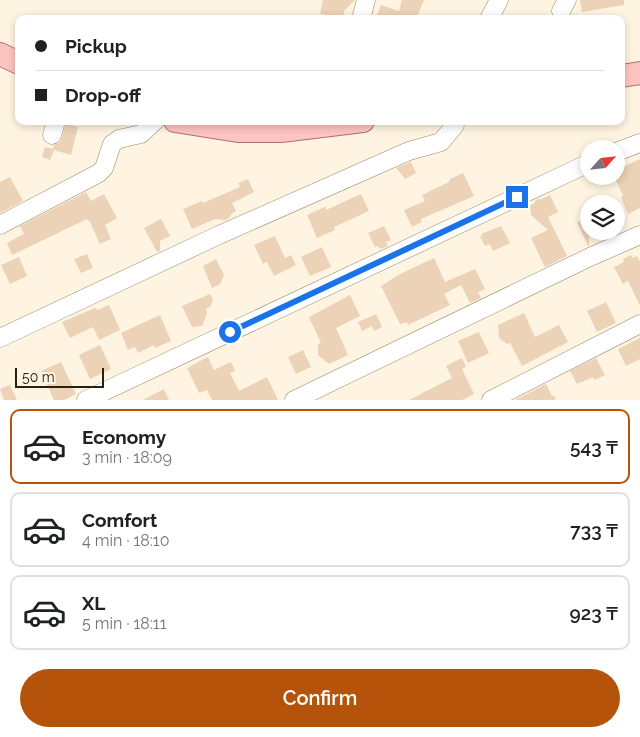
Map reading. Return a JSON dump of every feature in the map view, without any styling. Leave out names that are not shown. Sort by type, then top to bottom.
[{"type":"main road","points":[[0,54],[15,61]]},
{"type":"main road","points":[[625,75],[640,72]]},
{"type":"main road","points":[[200,125],[238,131],[281,131],[330,125]]},
{"type":"street","points":[[362,15],[366,0]]},
{"type":"street","points":[[491,15],[499,0]]},
{"type":"street","points":[[0,225],[99,173],[104,168],[112,144],[119,138],[141,134],[150,125]]},
{"type":"street","points":[[0,338],[219,235],[408,151],[441,142],[455,125]]},
{"type":"street","points":[[625,149],[640,143]]},
{"type":"street","points":[[86,400],[580,168]]},
{"type":"street","points":[[294,400],[640,235]]},
{"type":"street","points":[[491,400],[640,324]]},
{"type":"building","points":[[323,0],[355,0],[344,11],[343,15],[320,14]]},
{"type":"building","points":[[402,0],[424,0],[418,15],[377,15],[381,5],[399,11]]},
{"type":"building","points":[[580,0],[624,0],[624,5],[582,12]]},
{"type":"building","points":[[66,125],[78,127],[71,155],[54,150],[50,160],[42,157],[45,147],[53,149],[54,145],[60,142]]},
{"type":"building","points":[[640,159],[640,208],[628,214],[625,207],[625,195],[623,195],[618,185],[625,185],[625,166]]},
{"type":"building","points":[[411,162],[416,173],[405,179],[396,168]]},
{"type":"building","points":[[463,173],[474,196],[421,219],[422,222],[412,227],[404,210],[425,201],[422,195]]},
{"type":"building","points":[[10,177],[23,201],[0,213],[0,182]]},
{"type":"building","points":[[248,179],[254,192],[232,203],[236,211],[229,218],[225,220],[215,219],[192,229],[183,209],[202,201],[203,203],[240,187],[238,183]]},
{"type":"building","points":[[86,192],[91,201],[104,194],[117,218],[105,225],[111,239],[100,244],[87,219],[12,255],[7,243],[24,234],[20,226]]},
{"type":"building","points":[[361,194],[369,211],[334,227],[335,230],[317,238],[307,215],[325,207],[326,210]]},
{"type":"building","points":[[550,195],[558,212],[548,217],[567,256],[545,267],[531,238],[548,230],[531,215],[530,206],[537,199]]},
{"type":"building","points":[[161,219],[170,236],[160,241],[160,251],[157,252],[144,228]]},
{"type":"building","points":[[384,226],[391,240],[386,242],[388,246],[380,249],[378,246],[375,247],[368,233]]},
{"type":"building","points":[[501,226],[510,243],[493,251],[490,244],[485,246],[480,237],[482,236],[481,234]]},
{"type":"building","points":[[275,236],[285,258],[291,255],[296,265],[274,276],[267,262],[263,264],[254,245]]},
{"type":"building","points":[[322,247],[331,267],[310,276],[301,257]]},
{"type":"building","points":[[87,254],[93,268],[81,273],[74,259]]},
{"type":"building","points":[[631,255],[633,258],[637,256],[640,262],[640,306],[628,281],[623,284],[614,267],[624,262],[623,259]]},
{"type":"building","points":[[19,257],[27,276],[10,284],[1,265]]},
{"type":"building","points":[[434,258],[445,282],[475,269],[485,289],[478,292],[481,298],[470,303],[461,285],[444,294],[450,305],[408,325],[407,322],[400,324],[381,286],[400,274]]},
{"type":"building","points":[[216,259],[224,275],[220,284],[212,288],[203,266]]},
{"type":"building","points":[[210,294],[213,300],[210,307],[206,309],[207,313],[202,326],[192,327],[182,306]]},
{"type":"building","points":[[350,295],[360,316],[336,328],[348,355],[329,364],[318,355],[318,344],[321,343],[309,317]]},
{"type":"building","points":[[606,302],[616,323],[597,332],[587,311]]},
{"type":"building","points":[[109,305],[120,330],[99,340],[93,327],[70,338],[62,322],[95,308],[98,310]]},
{"type":"building","points":[[524,313],[535,337],[559,325],[568,342],[522,366],[510,343],[507,344],[499,338],[498,325]]},
{"type":"building","points":[[376,314],[382,327],[374,331],[372,326],[362,331],[358,322]]},
{"type":"building","points":[[160,315],[171,341],[155,348],[154,345],[138,353],[135,347],[128,350],[121,333]]},
{"type":"building","points":[[479,332],[489,353],[468,363],[458,341]]},
{"type":"building","points":[[640,338],[640,359],[626,366],[618,349]]},
{"type":"building","points":[[100,345],[111,369],[90,379],[79,355]]},
{"type":"building","points":[[303,350],[311,367],[296,374],[288,357]]},
{"type":"building","points":[[208,357],[214,370],[231,362],[235,371],[230,373],[239,391],[267,377],[278,400],[212,400],[207,390],[199,393],[187,368]]},
{"type":"building","points":[[462,358],[466,367],[462,369],[474,394],[462,400],[409,400],[452,378],[446,366]]},
{"type":"building","points":[[596,358],[605,375],[594,380],[593,377],[577,384],[570,371]]},
{"type":"building","points":[[61,362],[76,394],[64,400],[54,400],[41,371]]},
{"type":"building","points":[[546,384],[555,400],[515,400]]},
{"type":"building","points":[[10,385],[17,400],[4,400],[0,389]]},
{"type":"building","points":[[164,389],[169,400],[143,400]]},
{"type":"route","points":[[230,332],[517,197]]}]
